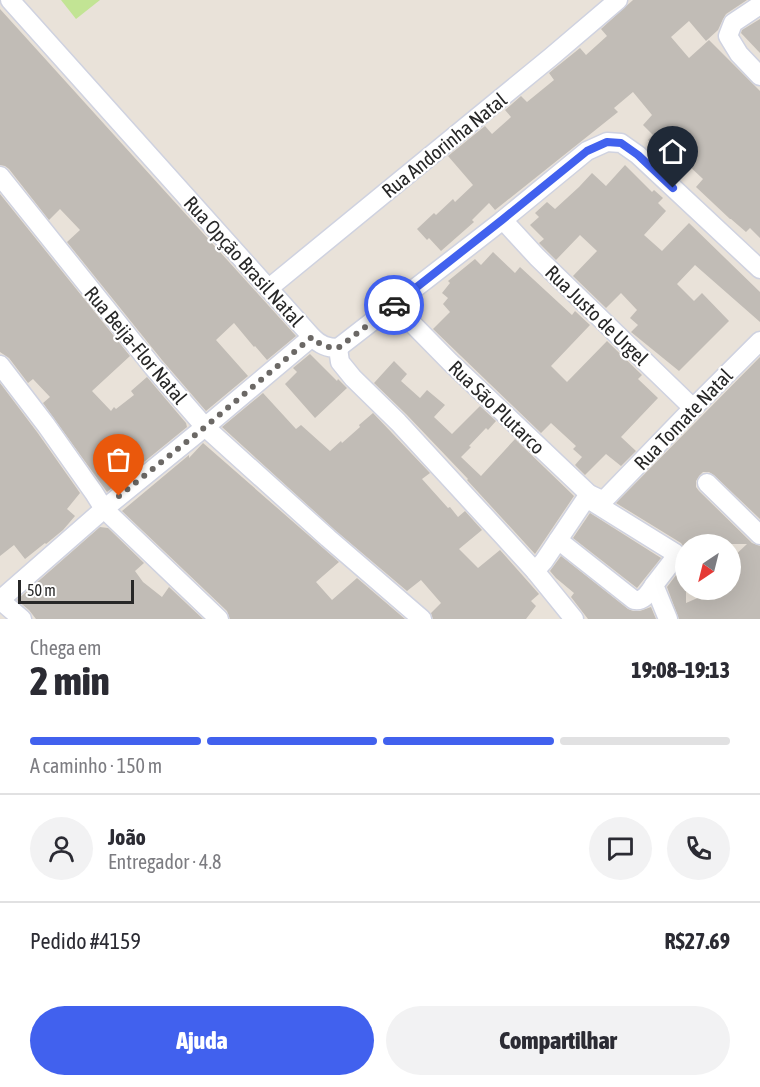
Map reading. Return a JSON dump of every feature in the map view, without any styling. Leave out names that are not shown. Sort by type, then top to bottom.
[{"type":"street","name":"Rua Opção Brasil Natal","points":[[10,0],[312,337],[319,344],[328,348],[338,348]]},
{"type":"street","name":"Rua Andorinha Natal","points":[[269,288],[618,0]]},
{"type":"street","points":[[760,5],[733,24],[728,36],[739,54],[760,76]]},
{"type":"street","points":[[574,619],[535,571],[398,422],[353,378],[340,362],[338,348],[587,151],[607,142],[621,143],[638,155],[760,268]]},
{"type":"street","name":"Rua Beija-Flor Natal","points":[[0,176],[153,367],[205,427],[422,619]]},
{"type":"street","name":"Rua Justo de Urgel","points":[[502,220],[537,257],[693,408]]},
{"type":"street","name":"Rua São Plutarco","points":[[394,305],[450,362],[594,497],[608,513],[675,553],[674,559],[654,585]]},
{"type":"street","points":[[22,619],[0,600],[104,509],[312,337]]},
{"type":"street","name":"Rua Tomate Natal","points":[[535,571],[594,497],[693,408],[760,341]]},
{"type":"street","points":[[0,365],[46,425],[104,509],[219,619]]},
{"type":"street","points":[[707,483],[760,535]]},
{"type":"street","points":[[558,540],[634,600],[642,599],[654,585],[668,619]]},
{"type":"green space","points":[[61,0],[100,0],[76,19]]},
{"type":"building","points":[[633,0],[747,0],[726,14],[718,30],[706,41],[689,21],[671,37],[689,58],[709,40],[760,91],[760,238],[750,228],[746,232],[696,187],[703,179],[686,163],[679,169],[648,140],[653,135],[643,125],[652,115],[633,92],[614,108],[618,112],[495,210],[489,203],[472,220],[474,222],[441,251],[429,238],[427,240],[417,229],[453,199],[455,202],[473,185],[448,156],[485,126],[492,134],[511,117],[505,110],[521,96],[527,102],[554,80],[549,73],[580,48],[586,55],[607,36],[601,29]]},
{"type":"building","points":[[0,9],[296,336],[267,360],[234,323],[216,340],[248,376],[206,411],[67,242],[80,230],[60,209],[49,220],[9,169],[0,165]]},
{"type":"building","points":[[760,19],[760,53],[741,33],[742,30]]},
{"type":"building","points":[[625,165],[652,192],[654,190],[663,198],[658,203],[666,211],[644,235],[662,251],[689,223],[760,292],[760,322],[695,265],[677,284],[694,301],[702,293],[729,321],[679,371],[631,332],[638,325],[630,318],[637,310],[621,293],[606,308],[573,276],[597,251],[580,235],[556,260],[539,243],[544,239],[530,225],[539,217],[535,213],[547,202],[555,209],[592,173],[606,186]]},
{"type":"building","points":[[0,194],[130,356],[92,391],[111,411],[134,395],[131,391],[147,377],[186,423],[187,427],[107,492],[43,403],[50,397],[33,379],[28,383],[9,358],[0,352]]},
{"type":"building","points":[[493,252],[515,273],[520,267],[572,315],[575,311],[590,325],[551,366],[567,382],[607,341],[642,375],[638,379],[658,398],[621,437],[636,451],[621,466],[606,454],[585,475],[575,465],[582,457],[573,449],[576,446],[551,423],[541,433],[433,329],[450,312],[443,304],[448,298],[442,293],[450,283],[448,281],[475,259],[481,265]]},
{"type":"building","points":[[310,354],[347,388],[315,418],[285,384],[297,372],[293,368]]},
{"type":"building","points":[[760,357],[760,519],[709,472],[703,472],[699,476],[696,487],[752,543],[760,546],[760,619],[679,619],[667,587],[675,576],[675,600],[686,600],[686,603],[693,600],[741,600],[741,550],[747,544],[741,544],[741,534],[675,534],[675,539],[616,503]]},
{"type":"building","points":[[394,361],[407,374],[401,381],[420,398],[427,390],[445,405],[434,417],[452,434],[480,406],[496,421],[488,430],[486,428],[461,457],[481,476],[515,439],[574,496],[535,554],[468,479],[374,383]]},
{"type":"building","points":[[0,383],[80,493],[67,509],[75,516],[63,530],[25,559],[14,545],[0,556]]},
{"type":"building","points":[[263,393],[296,429],[301,425],[330,451],[341,441],[342,443],[373,413],[430,473],[422,479],[448,508],[450,507],[458,517],[465,511],[482,530],[459,549],[478,568],[500,550],[539,594],[531,601],[536,606],[526,619],[433,619],[431,613],[441,603],[421,580],[407,591],[335,530],[222,427]]},
{"type":"building","points":[[203,443],[339,562],[316,582],[332,600],[357,578],[405,619],[230,619],[227,611],[122,511],[189,455],[189,458]]},
{"type":"building","points":[[590,513],[661,558],[637,588],[573,538]]},
{"type":"building","points":[[100,527],[108,528],[144,563],[135,571],[143,582],[162,597],[169,587],[203,619],[36,619],[17,600]]},
{"type":"building","points":[[561,556],[628,609],[640,611],[651,607],[656,619],[588,619],[571,597],[574,593],[550,571]]},
{"type":"way so far","points":[[119,496],[312,337],[319,344],[328,348],[338,348],[394,305]]},
{"type":"route","points":[[394,305],[587,151],[607,142],[621,143],[638,155],[673,188]]}]
